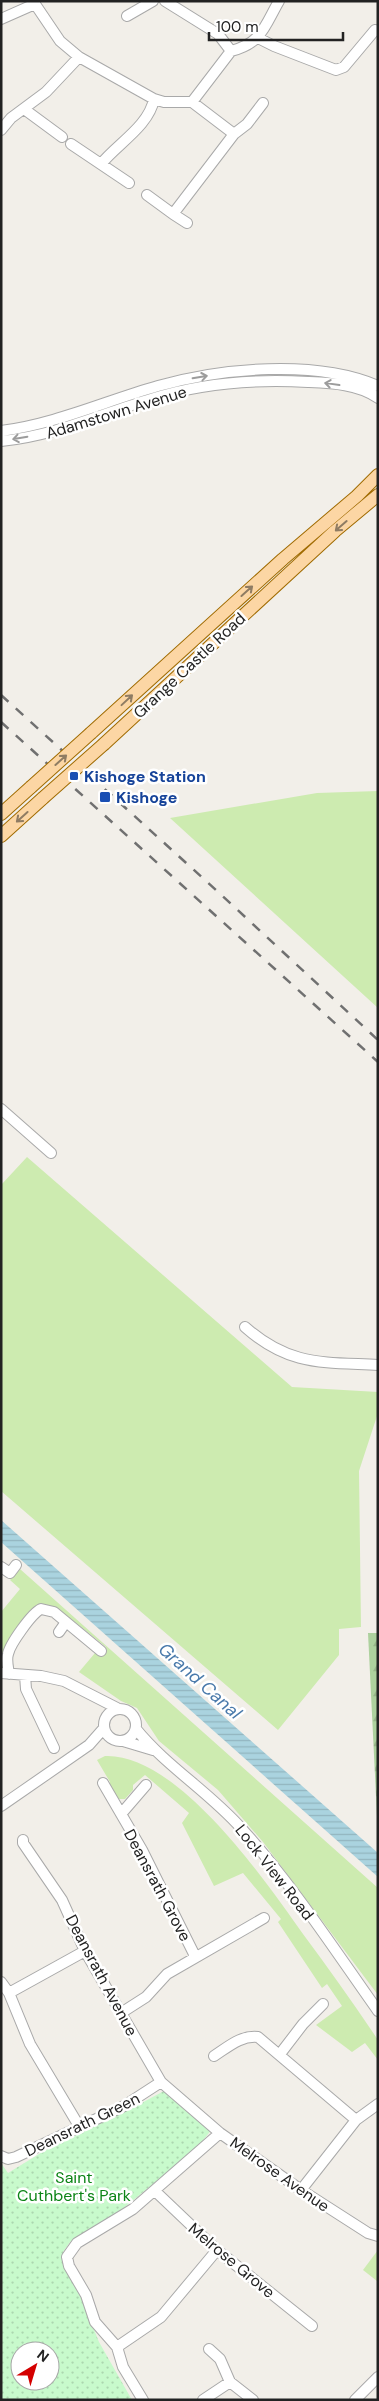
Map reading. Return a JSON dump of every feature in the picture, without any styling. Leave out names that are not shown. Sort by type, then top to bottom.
[{"type":"main road","name":"Grange Castle Road","points":[[1,814],[283,559],[357,496],[378,475]]},
{"type":"main road","name":"Grange Castle Road","points":[[1,836],[104,744],[335,531],[378,495]]},
{"type":"street","points":[[127,16],[153,1]]},
{"type":"street","points":[[165,1],[218,34],[231,51]]},
{"type":"street","points":[[192,102],[231,51],[246,47],[258,38],[279,1]]},
{"type":"street","points":[[1,19],[35,3],[60,41],[79,57],[154,99],[164,102],[192,102],[234,134]]},
{"type":"street","points":[[258,38],[336,70],[344,67],[375,30]]},
{"type":"street","points":[[1,130],[11,118],[46,92],[79,57]]},
{"type":"street","points":[[101,164],[138,128],[152,108],[154,99]]},
{"type":"street","points":[[173,214],[234,134],[247,124],[263,103]]},
{"type":"street","points":[[24,109],[62,137]]},
{"type":"street","points":[[71,144],[129,183]]},
{"type":"street","points":[[147,195],[187,223]]},
{"type":"street","name":"Adamstown Avenue","points":[[1,431],[28,427],[68,417],[157,386],[209,376],[251,371],[304,371],[336,373],[378,386]]},
{"type":"street","name":"Adamstown Avenue","points":[[1,441],[54,432],[153,398],[204,387],[247,382],[288,380],[327,383],[357,388],[378,398]]},
{"type":"street","points":[[1,1109],[51,1153]]},
{"type":"street","points":[[244,1327],[273,1349],[293,1357],[332,1363],[378,1365]]},
{"type":"street","points":[[1,1567],[10,1573],[16,1565]]},
{"type":"street","points":[[89,1745],[111,1738],[124,1741],[131,1737],[136,1729],[135,1718],[132,1713],[122,1708],[117,1708],[64,1682],[5,1673],[8,1652],[36,1611],[49,1610],[102,1650]]},
{"type":"street","points":[[59,1632],[66,1622]]},
{"type":"street","points":[[25,1675],[26,1689],[54,1748]]},
{"type":"street","points":[[1,1806],[89,1745],[104,1728],[106,1715],[90,1695]]},
{"type":"street","points":[[106,1715],[117,1708]]},
{"type":"street","points":[[104,1728],[111,1738]]},
{"type":"street","name":"Lock View Road","points":[[136,1729],[153,1750],[198,1786],[241,1827],[278,1872],[378,2010]]},
{"type":"street","name":"Lock View Road","points":[[124,1741],[153,1750]]},
{"type":"street","name":"Deansrath Grove","points":[[103,1783],[142,1850],[195,1956]]},
{"type":"street","name":"Deansrath Grove","points":[[121,1814],[146,1785]]},
{"type":"street","name":"Deansrath Avenue","points":[[23,1840],[23,1843],[62,1900],[85,1951],[161,2082],[188,2105]]},
{"type":"street","points":[[121,2013],[146,1997],[167,1974],[195,1956],[264,1918]]},
{"type":"street","points":[[9,1994],[85,1951]]},
{"type":"street","points":[[1,1982],[9,1994],[30,2044],[79,2126]]},
{"type":"street","points":[[280,2054],[303,2024],[323,2004]]},
{"type":"street","points":[[214,2056],[249,2036],[258,2037],[356,2120]]},
{"type":"street","name":"Deansrath Green","points":[[2,2156],[8,2159],[16,2157],[124,2106],[161,2082]]},
{"type":"street","points":[[301,2190],[356,2120],[378,2104]]},
{"type":"street","name":"Melrose Avenue","points":[[188,2105],[220,2133],[301,2190],[368,2233],[378,2236]]},
{"type":"street","points":[[143,2400],[123,2367],[117,2347],[95,2322],[86,2294],[69,2266],[67,2257],[71,2248],[77,2243],[133,2209],[220,2133]]},
{"type":"street","name":"Melrose Grove","points":[[155,2191],[217,2250],[312,2326]]},
{"type":"street","points":[[117,2347],[161,2317],[217,2250]]},
{"type":"street","points":[[209,2349],[220,2359],[230,2382],[253,2400]]},
{"type":"street","points":[[355,2400],[378,2377]]},
{"type":"street","points":[[203,2400],[230,2382]]},
{"type":"green space","points":[[378,791],[378,1008],[170,818],[317,793]]},
{"type":"green space","points":[[27,1157],[292,1387],[378,1392],[378,1413],[359,1471],[361,1627],[339,1629],[339,1655],[278,1730],[1,1491],[1,1185]]},
{"type":"green space","points":[[20,1569],[378,1888],[378,1995],[263,1842],[218,1790],[159,1741],[137,1708],[121,1701],[79,1672],[95,1653],[103,1654],[106,1647],[56,1607],[40,1604],[29,1613],[5,1648],[1,1666],[1,1612],[20,1589],[10,1580]]},
{"type":"green space","points":[[368,1633],[378,1633],[378,1817],[377,1816]]},
{"type":"green space","points":[[105,1756],[133,1761],[161,1775],[189,1797],[217,1824],[266,1883],[378,2040],[378,2060],[365,2043],[352,2052],[316,2025],[342,2006],[327,1984],[322,1988],[278,1922],[281,1919],[243,1873],[214,1886],[182,1823],[189,1813],[145,1775],[133,1785],[133,1790],[125,1799],[118,1799],[108,1788],[110,1782],[97,1760]]},
{"type":"green space","name":"Saint Cuthbert's Park","points":[[164,2091],[212,2129],[197,2148],[115,2215],[70,2242],[63,2252],[63,2266],[80,2295],[99,2342],[132,2400],[1,2400],[1,2163],[8,2173],[62,2140]]},
{"type":"green space","points":[[378,2250],[378,2280],[377,2281],[363,2270]]},
{"type":"water","points":[[1,1520],[378,1853],[378,1877],[1,1542]]},
{"type":"railway","points":[[1,695],[378,1040]]},
{"type":"railway","points":[[1,722],[378,1062]]},
{"type":"place","name":"Kishoge Station","points":[[74,776]]},
{"type":"place","name":"Kishoge","points":[[105,797]]},
{"type":"water label","name":"Grand Canal","points":[[200,1681]]}]
